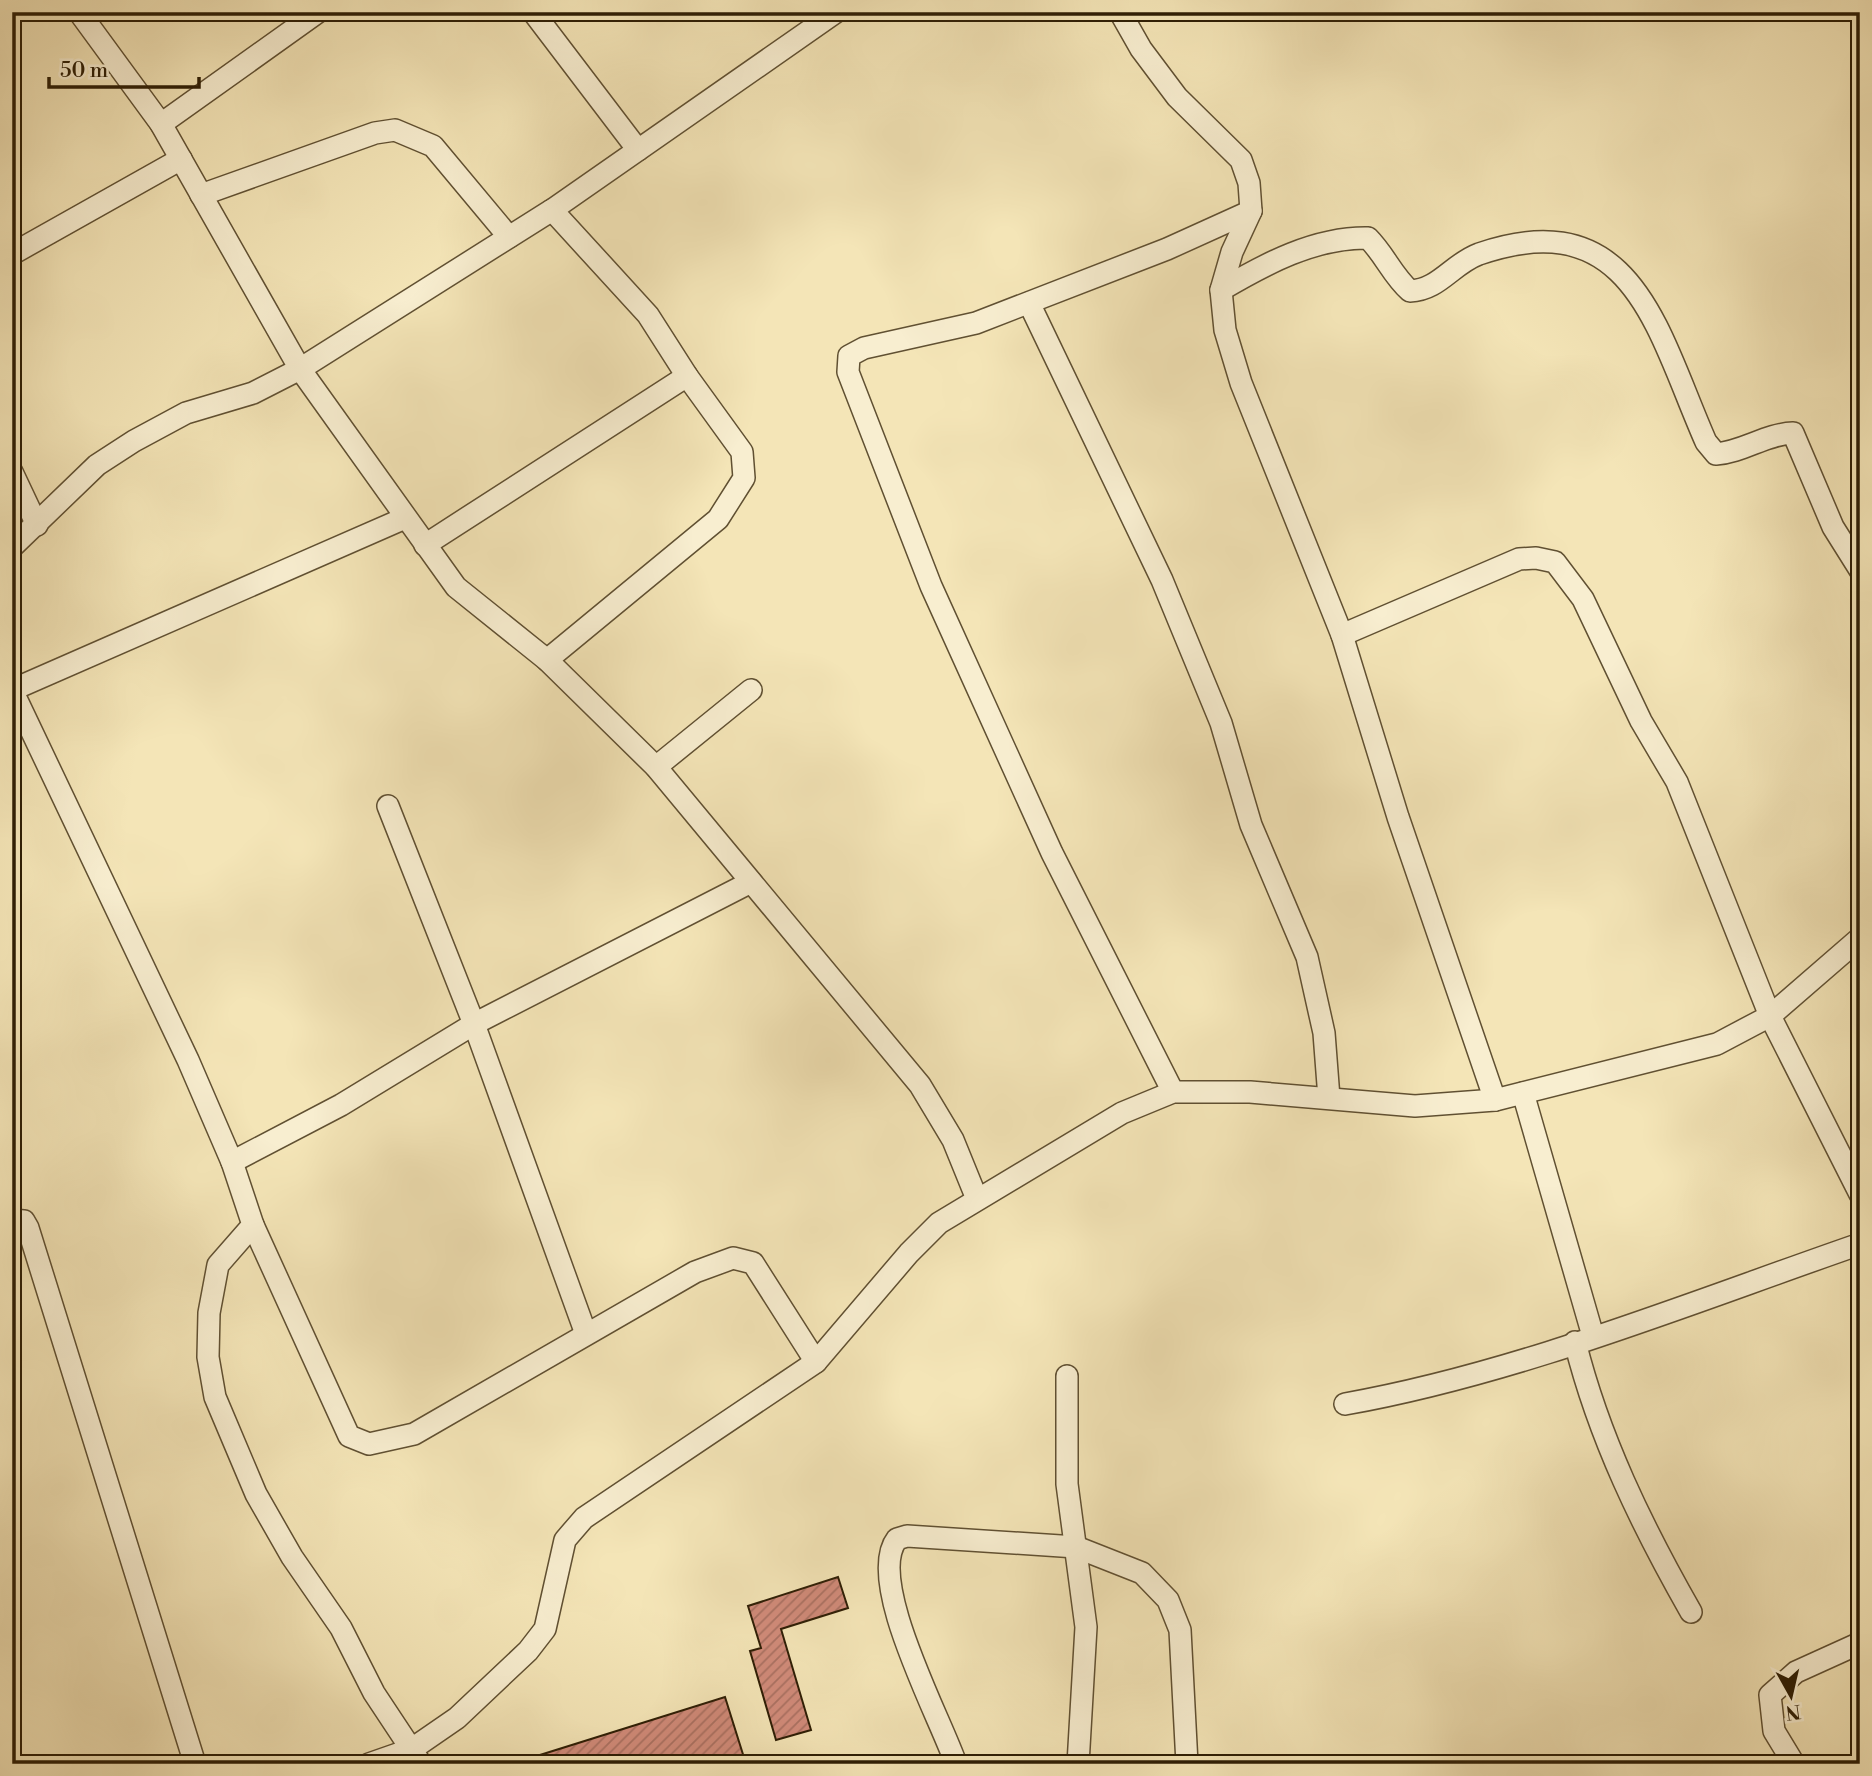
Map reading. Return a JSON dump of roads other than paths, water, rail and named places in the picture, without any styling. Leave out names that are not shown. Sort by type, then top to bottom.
[{"type":"street","points":[[79,12],[162,124],[300,369],[456,587],[547,660],[656,767],[920,1085],[953,1140],[977,1199]]},
{"type":"street","points":[[162,124],[318,12]]},
{"type":"street","points":[[533,12],[638,150]]},
{"type":"street","points":[[12,547],[97,465],[186,412],[253,393],[300,369],[552,210],[638,150],[806,19],[836,12]]},
{"type":"street","points":[[1120,12],[1141,49],[1177,97],[1241,160],[1249,183],[1251,211],[1232,252],[1221,290],[1225,330],[1241,383],[1342,635],[1398,817],[1495,1100]]},
{"type":"street","points":[[201,195],[375,133],[395,130],[433,146],[509,237]]},
{"type":"street","points":[[12,254],[181,159]]},
{"type":"street","points":[[547,660],[718,519],[744,478],[742,452],[687,376],[648,315],[552,210]]},
{"type":"street","points":[[1173,1092],[1052,853],[954,637],[848,372],[849,356],[864,348],[976,323],[1167,250],[1251,211]]},
{"type":"street","points":[[1221,290],[1259,268],[1342,238],[1368,238],[1384,255],[1394,277],[1410,291],[1426,290],[1449,271],[1478,255],[1537,240],[1573,243],[1596,252],[1618,268],[1647,308],[1706,442],[1716,454],[1727,453],[1779,433],[1793,433],[1832,527],[1860,570]]},
{"type":"street","points":[[1029,303],[1162,580],[1220,723],[1251,825],[1307,957],[1324,1032],[1329,1098]]},
{"type":"street","points":[[425,545],[687,376]]},
{"type":"street","points":[[12,472],[37,525]]},
{"type":"street","points":[[405,517],[12,690],[188,1060],[232,1162],[253,1225],[349,1436],[369,1444],[414,1434],[695,1272],[733,1258],[753,1263],[816,1362]]},
{"type":"street","points":[[1342,635],[1519,559],[1536,558],[1555,562],[1583,599],[1641,721],[1678,782],[1770,1016],[1860,1194]]},
{"type":"street","points":[[656,767],[714,717],[751,690]]},
{"type":"street","points":[[388,806],[474,1024],[586,1334]]},
{"type":"street","points":[[232,1162],[341,1105],[474,1024],[751,882]]},
{"type":"street","points":[[369,1764],[416,1756],[528,1651],[545,1629],[565,1540],[584,1518],[816,1362],[909,1253],[939,1223],[1122,1113],[1173,1092],[1250,1092],[1415,1106],[1495,1100],[1717,1044],[1770,1016],[1860,938]]},
{"type":"street","points":[[1523,1093],[1584,1339],[1587,1391],[1607,1446],[1663,1563],[1690,1612]]},
{"type":"street","points":[[12,1220],[24,1221],[28,1228],[195,1764]]},
{"type":"street","points":[[253,1225],[218,1265],[209,1313],[208,1357],[215,1397],[256,1494],[292,1557],[341,1628],[374,1693],[416,1756]]},
{"type":"street","points":[[1345,1404],[1407,1393],[1584,1339],[1860,1244]]},
{"type":"street","points":[[1067,1376],[1067,1484],[1086,1627],[1078,1764]]},
{"type":"street","points":[[956,1764],[945,1731],[903,1640],[888,1566],[891,1547],[897,1539],[907,1536],[1076,1547],[1142,1573],[1168,1600],[1180,1630],[1187,1764]]},
{"type":"street","points":[[1794,1764],[1774,1731],[1770,1695],[1796,1672],[1860,1643]]}]
